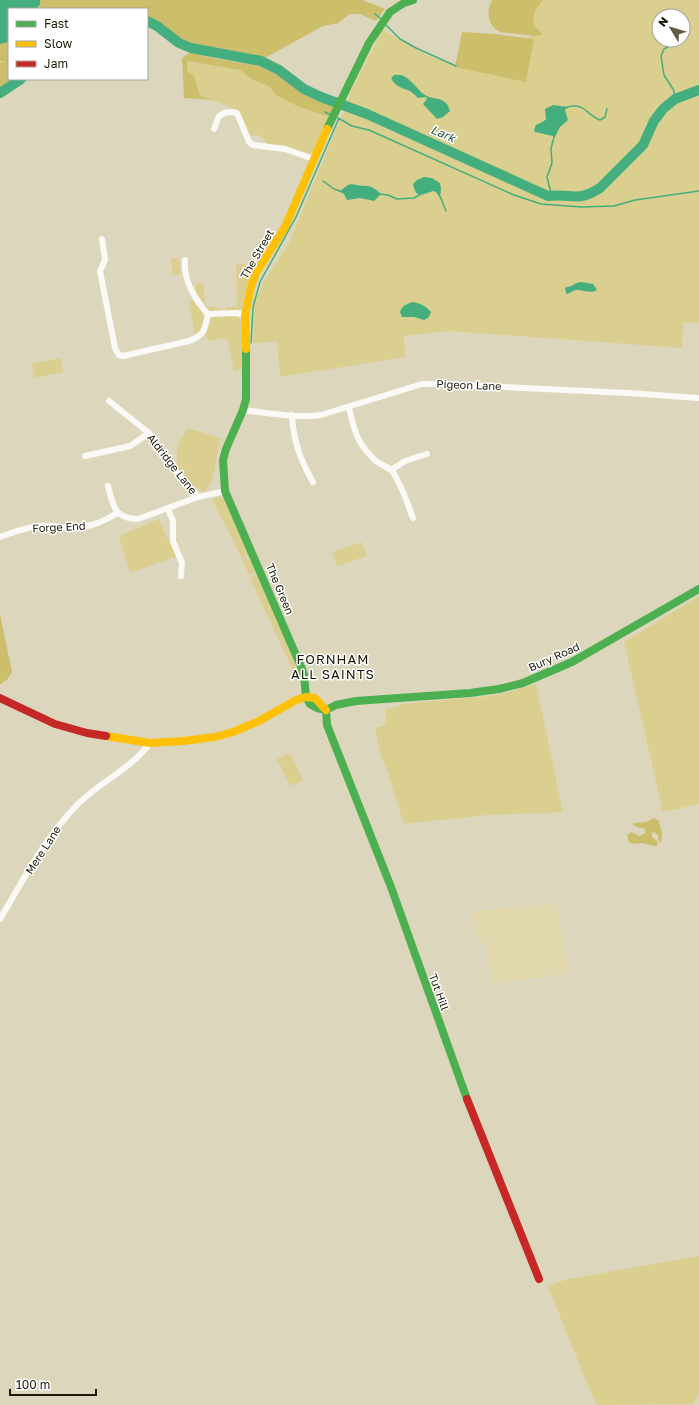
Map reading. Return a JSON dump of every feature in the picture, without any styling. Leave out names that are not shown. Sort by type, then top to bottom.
[{"type":"main road","name":"The Street","points":[[225,491],[223,473],[226,449],[243,410],[246,399],[245,315],[252,283],[262,263],[285,227],[314,159],[368,43],[394,8],[413,0]]},
{"type":"main road","name":"The Green","points":[[225,491],[302,669],[306,697]]},
{"type":"main road","name":"Bury Road","points":[[326,710],[336,705],[356,701],[499,689],[523,682],[572,662],[699,589]]},
{"type":"main road","points":[[0,698],[55,724],[87,733],[150,743],[215,737],[233,732],[259,721],[296,700],[306,697],[310,704],[317,708],[326,710]]},
{"type":"main road","name":"Tut Hill","points":[[326,710],[327,725],[391,887],[412,951],[456,1069],[539,1279]]},
{"type":"street","points":[[214,129],[219,116],[229,111],[237,113],[249,142],[253,145],[286,149],[314,159]]},
{"type":"street","points":[[102,239],[105,260],[100,271],[115,348],[119,355],[130,355],[189,341],[196,338],[205,330],[208,314],[191,290],[184,268],[185,260]]},
{"type":"street","points":[[208,314],[237,313],[245,315]]},
{"type":"street","name":"Pigeon Lane","points":[[243,410],[292,415],[321,415],[349,408],[422,384],[628,392],[699,398]]},
{"type":"street","name":"Aldridge Lane","points":[[109,400],[148,433],[159,446],[167,462],[198,497]]},
{"type":"street","points":[[349,408],[353,425],[361,446],[384,467],[392,470],[404,492],[413,518]]},
{"type":"street","points":[[292,415],[293,432],[298,445],[300,457],[304,468],[313,482]]},
{"type":"street","points":[[85,456],[130,446],[148,433]]},
{"type":"street","points":[[392,470],[405,461],[427,454]]},
{"type":"street","points":[[108,486],[117,513],[129,519],[138,519],[198,497],[225,491]]},
{"type":"street","points":[[168,509],[173,521],[173,541],[182,563],[181,576]]},
{"type":"street","name":"Forge End","points":[[0,537],[40,526],[79,527],[94,525],[117,513]]},
{"type":"street","name":"Mere Lane","points":[[0,919],[49,837],[65,818],[86,796],[135,760],[150,743]]},
{"type":"shaded area","points":[[0,0],[40,0],[40,4],[36,8],[8,8],[8,42],[0,44]]},
{"type":"shaded area","points":[[40,0],[363,0],[385,9],[376,21],[360,14],[350,14],[338,23],[323,26],[263,59],[216,52],[202,48],[182,39],[157,22],[148,18],[148,8],[37,8],[40,6]]},
{"type":"shaded area","points":[[492,0],[543,0],[536,9],[533,17],[535,26],[543,34],[535,36],[500,32],[492,26],[488,14]]},
{"type":"shaded area","points":[[526,0],[699,0],[699,323],[683,322],[682,348],[448,331],[404,336],[405,357],[280,377],[277,341],[253,344],[254,303],[264,282],[289,243],[355,83],[383,30],[423,53],[460,68],[466,32],[530,39],[532,24]]},
{"type":"shaded area","points":[[462,32],[495,34],[534,39],[526,82],[455,67]]},
{"type":"shaded area","points":[[8,42],[8,80],[22,80],[0,97],[0,62],[7,61],[0,61],[0,44]]},
{"type":"shaded area","points":[[190,52],[213,58],[260,66],[287,80],[297,89],[310,97],[335,107],[330,117],[299,107],[276,95],[270,87],[251,79],[240,70],[187,61],[187,71],[194,75],[200,96],[214,100],[184,98],[182,58]]},
{"type":"shaded area","points":[[186,61],[240,70],[251,79],[270,87],[277,95],[299,107],[330,117],[315,152],[310,154],[283,145],[266,145],[265,140],[258,135],[251,136],[239,112],[228,106],[200,96],[194,75],[187,71]]},
{"type":"shaded area","points":[[394,75],[407,78],[428,97],[443,100],[450,111],[443,117],[437,119],[423,104],[427,99],[426,97],[418,98],[410,91],[397,85],[391,78]]},
{"type":"shaded area","points":[[553,105],[568,107],[565,110],[568,120],[560,127],[553,141],[553,136],[535,132],[534,130],[536,125],[546,119],[545,109]]},
{"type":"shaded area","points":[[424,177],[432,178],[440,183],[440,198],[436,192],[433,191],[420,195],[416,192],[413,184],[417,180]]},
{"type":"shaded area","points":[[352,184],[373,188],[381,194],[374,201],[360,198],[347,200],[344,194],[338,191]]},
{"type":"shaded area","points":[[171,258],[178,258],[181,274],[173,275]]},
{"type":"shaded area","points":[[236,263],[255,266],[249,278],[243,305],[236,311],[226,311],[225,307],[237,307]]},
{"type":"shaded area","points":[[581,282],[593,284],[597,290],[590,292],[576,290],[567,294],[566,293],[565,288]]},
{"type":"shaded area","points":[[203,283],[206,306],[196,292],[196,284]]},
{"type":"shaded area","points":[[189,301],[196,301],[203,315],[202,331],[195,336]]},
{"type":"shaded area","points":[[412,302],[427,308],[431,312],[429,317],[424,320],[414,317],[402,317],[400,312],[402,308]]},
{"type":"shaded area","points":[[204,307],[217,307],[221,311],[209,311]]},
{"type":"shaded area","points":[[236,315],[242,321],[246,355],[242,355],[243,369],[234,371],[228,342],[224,338],[209,341],[205,334],[210,319],[213,317]]},
{"type":"shaded area","points":[[61,358],[63,372],[35,378],[32,363]]},
{"type":"shaded area","points":[[187,428],[221,438],[211,482],[204,493],[182,477],[177,469],[177,448]]},
{"type":"shaded area","points":[[219,497],[225,498],[250,554],[242,558],[212,499]]},
{"type":"shaded area","points":[[159,519],[177,556],[130,573],[119,536]]},
{"type":"shaded area","points":[[362,542],[367,556],[337,566],[332,552]]},
{"type":"shaded area","points":[[246,557],[247,560],[250,559],[256,572],[249,575],[242,559]]},
{"type":"shaded area","points":[[258,574],[300,670],[300,679],[298,681],[250,578]]},
{"type":"shaded area","points":[[699,596],[699,804],[663,812],[624,642]]},
{"type":"shaded area","points":[[0,614],[12,672],[7,680],[0,685]]},
{"type":"shaded area","points":[[536,684],[563,812],[488,815],[404,824],[386,767],[381,756],[375,728],[386,725],[386,709],[398,707],[401,704],[490,696]]},
{"type":"shaded area","points":[[290,753],[303,780],[290,786],[277,759]]},
{"type":"shaded area","points":[[654,818],[659,821],[662,833],[661,843],[658,839],[658,835],[654,832],[652,837],[658,842],[657,846],[642,843],[633,844],[628,841],[627,835],[631,832],[639,836],[646,832],[644,828],[633,825],[634,823],[646,822]]},
{"type":"shaded area","points":[[557,903],[568,973],[492,984],[488,947],[477,938],[472,912]]},
{"type":"shaded area","points":[[699,1256],[699,1393],[693,1404],[597,1405],[548,1286],[568,1279]]},
{"type":"waterway","points":[[375,14],[381,19]]},
{"type":"waterway","name":"Lark","points":[[148,22],[157,26],[179,43],[191,48],[261,61],[279,70],[304,89],[321,97],[367,114],[548,196],[580,196],[592,193],[600,188],[643,145],[654,121],[663,109],[675,99],[699,90]]},
{"type":"waterway","points":[[385,24],[400,39],[456,66]]},
{"type":"waterway","points":[[666,48],[661,56],[664,75],[673,89],[676,98]]},
{"type":"waterway","name":"Lark","points":[[0,93],[20,80]]},
{"type":"waterway","points":[[567,107],[578,106],[600,120],[605,117],[607,109]]},
{"type":"waterway","points":[[325,112],[329,114]]},
{"type":"waterway","points":[[338,118],[352,126],[369,130],[514,195],[541,204],[581,207],[614,206],[635,200],[699,191]]},
{"type":"waterway","points":[[251,343],[253,307],[260,282],[296,217],[339,118]]},
{"type":"waterway","points":[[548,195],[551,193],[547,177],[552,163],[551,149],[553,140]]},
{"type":"waterway","points":[[323,181],[334,189],[340,191]]},
{"type":"waterway","points":[[379,194],[388,195],[397,199],[414,198],[421,194]]},
{"type":"waterway","points":[[440,196],[446,211]]},
{"type":"traffic: fast","points":[[327,129],[369,43],[390,12],[404,3],[413,0]]},
{"type":"traffic: fast","points":[[246,349],[246,399],[223,460],[225,491],[302,669],[306,697]]},
{"type":"traffic: fast","points":[[306,697],[310,704],[317,708],[326,710],[336,705],[356,701],[470,693],[499,689],[523,683],[572,662],[699,589]]},
{"type":"traffic: fast","points":[[326,710],[327,725],[391,887],[467,1099]]},
{"type":"traffic: slow","points":[[246,349],[245,315],[252,283],[256,273],[285,227],[327,129]]},
{"type":"traffic: slow","points":[[106,736],[150,743],[215,737],[233,732],[259,721],[296,700],[306,697],[315,698],[326,710]]},
{"type":"traffic: jam","points":[[0,698],[55,724],[87,733],[106,736]]},
{"type":"traffic: jam","points":[[467,1099],[539,1279]]},
{"type":"district","name":"FORNHAM ALL SAINTS","points":[[333,666]]}]
